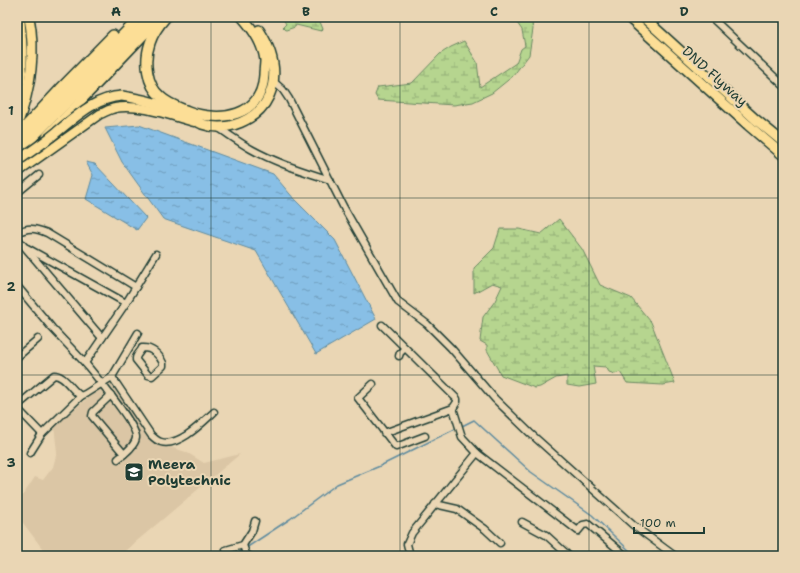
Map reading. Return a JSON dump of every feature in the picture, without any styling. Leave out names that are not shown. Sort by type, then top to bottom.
[{"type":"highway","points":[[17,125],[25,101],[31,68],[32,41],[29,17]]},
{"type":"highway","points":[[17,135],[60,89],[132,17]]},
{"type":"highway","points":[[17,144],[140,17]]},
{"type":"highway","points":[[17,155],[152,17]]},
{"type":"highway","points":[[17,169],[161,17]]},
{"type":"highway","points":[[166,17],[154,32],[149,44],[147,70],[152,86],[161,97],[176,106],[196,114],[220,117],[236,114],[250,106],[259,95],[264,80],[265,60],[259,40],[242,17]]},
{"type":"highway","points":[[17,161],[47,140],[92,104],[109,98],[122,96],[159,104],[190,117],[202,124],[216,127],[237,124],[256,113],[267,100],[272,90],[274,66],[271,52],[263,35],[250,17]]},
{"type":"highway","name":"DND Flyway","points":[[628,17],[783,155]]},
{"type":"highway","name":"DND Flyway","points":[[643,17],[755,119],[783,142]]},
{"type":"main road","points":[[17,101],[22,67],[23,40],[20,17]]},
{"type":"main road","points":[[17,173],[100,114],[114,108],[124,107],[144,109],[202,124]]},
{"type":"street","points":[[711,17],[783,85]]},
{"type":"street","points":[[273,81],[283,90],[289,99],[344,208],[398,302],[431,328],[451,348],[495,399],[530,433],[633,525],[674,556]]},
{"type":"street","points":[[216,127],[265,156],[298,170],[330,180]]},
{"type":"street","points":[[17,193],[39,175]]},
{"type":"street","points":[[17,233],[24,229],[31,228],[47,233],[136,287]]},
{"type":"street","points":[[17,238],[102,338]]},
{"type":"street","points":[[24,246],[126,303]]},
{"type":"street","points":[[85,363],[126,303],[156,254]]},
{"type":"street","points":[[17,286],[52,328],[102,383],[128,419],[137,437],[135,442],[118,459]]},
{"type":"street","points":[[382,325],[457,399],[457,402],[453,408],[384,433]]},
{"type":"street","points":[[30,453],[42,434],[81,396],[112,377],[136,335],[142,348]]},
{"type":"street","points":[[17,357],[38,339]]},
{"type":"street","points":[[142,348],[152,350],[163,363],[163,366],[152,376],[148,375],[136,360],[136,356],[142,348]]},
{"type":"street","points":[[399,356],[405,348]]},
{"type":"street","points":[[42,434],[17,407],[54,375],[58,375],[77,394],[81,396]]},
{"type":"street","points":[[112,377],[151,435],[162,442],[174,441],[182,438],[214,412]]},
{"type":"street","points":[[373,384],[358,398],[396,447],[425,436]]},
{"type":"street","points":[[111,395],[93,412],[92,416],[124,454]]},
{"type":"street","points":[[453,408],[459,430],[464,440],[477,453],[578,531],[584,525],[588,524],[626,556]]},
{"type":"street","points":[[410,556],[407,546],[408,538],[477,453]]},
{"type":"street","points":[[435,504],[457,509],[500,542]]},
{"type":"street","points":[[226,550],[245,552],[254,521]]},
{"type":"street","points":[[522,522],[546,535],[569,556]]},
{"type":"shaded area","name":"Meera Polytechnic","points":[[108,381],[127,401],[157,443],[186,452],[204,463],[240,454],[119,556],[48,556],[17,515],[17,504],[35,477],[43,480],[53,467],[57,452],[54,426]]},
{"type":"green space","points":[[282,17],[318,17],[323,29],[321,31],[296,25],[295,27],[286,30],[283,27],[286,24]]},
{"type":"green space","points":[[513,17],[531,17],[533,29],[529,55],[513,76],[492,93],[473,102],[454,105],[378,100],[375,95],[378,87],[412,83],[440,54],[464,41],[477,62],[480,87],[516,63],[521,49],[525,46],[522,30]]},
{"type":"green space","points":[[559,219],[582,249],[600,285],[631,298],[651,322],[675,383],[663,385],[627,383],[620,372],[615,374],[609,372],[606,367],[593,366],[596,384],[579,387],[567,385],[567,376],[556,378],[540,387],[535,388],[501,375],[487,350],[487,345],[480,341],[483,317],[495,301],[502,286],[492,283],[474,293],[474,268],[494,248],[500,229],[519,229],[541,234]]},
{"type":"water","points":[[139,125],[273,174],[295,200],[335,240],[376,319],[316,354],[256,251],[163,219],[122,162],[105,128]]},
{"type":"water","points":[[86,162],[95,164],[146,218],[137,230],[86,199],[93,175]]},
{"type":"waterway","points":[[460,427],[474,420],[531,472],[592,515],[635,556]]},
{"type":"waterway","points":[[246,548],[290,519],[337,484],[380,466],[457,428]]},
{"type":"waterway","points":[[234,556],[242,550]]},
{"type":"place","name":"Meera Polytechnic","points":[[134,472]]}]
